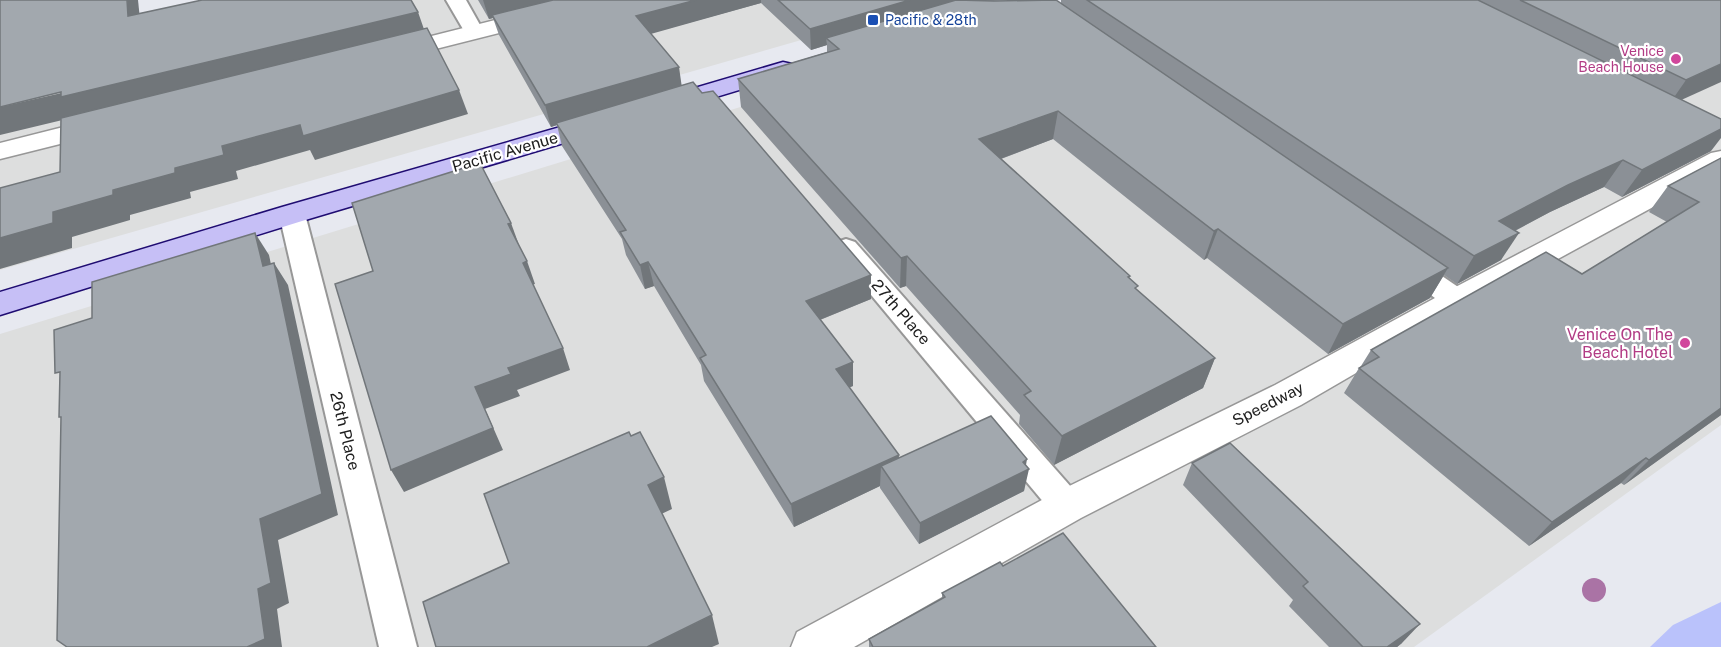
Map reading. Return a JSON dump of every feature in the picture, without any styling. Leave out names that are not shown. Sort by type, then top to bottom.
[{"type":"main road","name":"Pacific Avenue","points":[[0,304],[292,214],[632,114],[719,99],[809,60]]},
{"type":"street","points":[[370,58],[602,0]]},
{"type":"street","points":[[0,151],[127,119]]},
{"type":"street","name":"Speedway","points":[[813,647],[1067,506],[1288,395],[1457,300],[1717,147]]},
{"type":"lane","points":[[456,0],[474,32]]},
{"type":"lane","name":"26th Place","points":[[292,214],[398,647]]},
{"type":"lane","name":"27th Place","points":[[828,226],[1067,506]]},
{"type":"lane","points":[[1389,252],[1457,300]]},
{"type":"shaded area","points":[[249,0],[941,0],[0,270],[0,55]]},
{"type":"shaded area","points":[[1089,0],[1721,0],[1721,425],[1414,647],[0,647],[0,334]]},
{"type":"sand","points":[[1721,602],[1721,647],[1650,647],[1673,625]]},
{"type":"building","points":[[0,0],[127,0],[128,16],[202,0],[411,0],[418,12],[61,97],[61,92],[0,107]]},
{"type":"building","points":[[553,0],[696,0],[636,16],[679,67],[545,105],[492,15]]},
{"type":"building","points":[[778,0],[910,0],[810,29]]},
{"type":"building","points":[[956,0],[1056,0],[1448,268],[1343,324],[1218,229],[1214,231],[1058,111],[979,139],[1130,276],[1128,277],[1138,286],[1135,288],[1215,358],[1062,436],[1024,395],[1031,391],[907,256],[901,258],[738,79],[839,49],[826,38]]},
{"type":"building","points":[[1087,0],[1478,0],[1721,119],[1721,129],[1642,170],[1623,160],[1568,185],[1499,221],[1519,233],[1474,256]]},
{"type":"building","points":[[1520,0],[1721,0],[1721,64],[1686,80]]},
{"type":"building","points":[[427,28],[459,90],[303,136],[300,125],[222,146],[224,155],[175,168],[175,173],[113,190],[113,195],[53,212],[53,223],[0,238],[0,188],[60,172],[61,118]]},
{"type":"building","points":[[693,82],[702,93],[713,91],[871,275],[806,301],[853,362],[836,369],[899,455],[791,504],[700,358],[706,355],[648,262],[640,265],[620,232],[626,230],[556,123]]},
{"type":"building","points":[[1721,158],[1721,408],[1649,460],[1646,458],[1552,522],[1359,368],[1379,357],[1371,350],[1546,252],[1582,274],[1699,202],[1668,186]]},
{"type":"building","points":[[480,163],[511,223],[508,224],[527,261],[523,263],[563,348],[508,368],[511,374],[475,387],[493,428],[391,470],[335,284],[373,271],[352,203]]},
{"type":"building","points":[[255,233],[263,266],[274,263],[322,494],[260,519],[271,583],[258,589],[265,639],[247,647],[67,647],[57,640],[61,417],[59,417],[60,372],[55,373],[54,330],[92,318],[92,282]]},
{"type":"building","points":[[991,416],[1027,459],[1023,462],[1029,469],[920,523],[881,466]]},
{"type":"building","points":[[629,432],[631,436],[640,432],[664,477],[648,485],[712,615],[647,647],[436,647],[423,602],[509,563],[484,494]]},
{"type":"building","points":[[1230,443],[1420,624],[1387,647],[1363,647],[1303,586],[1308,582],[1192,463]]},
{"type":"building","points":[[1063,533],[1156,647],[873,647],[869,639],[945,597],[942,593],[1000,562],[1003,566]]},
{"type":"place","name":"Pacific & 28th","points":[[873,20]]},
{"type":"place","name":"Venice Beach House","points":[[1676,59]]},
{"type":"place","name":"Venice On The Beach Hotel","points":[[1685,343]]}]
